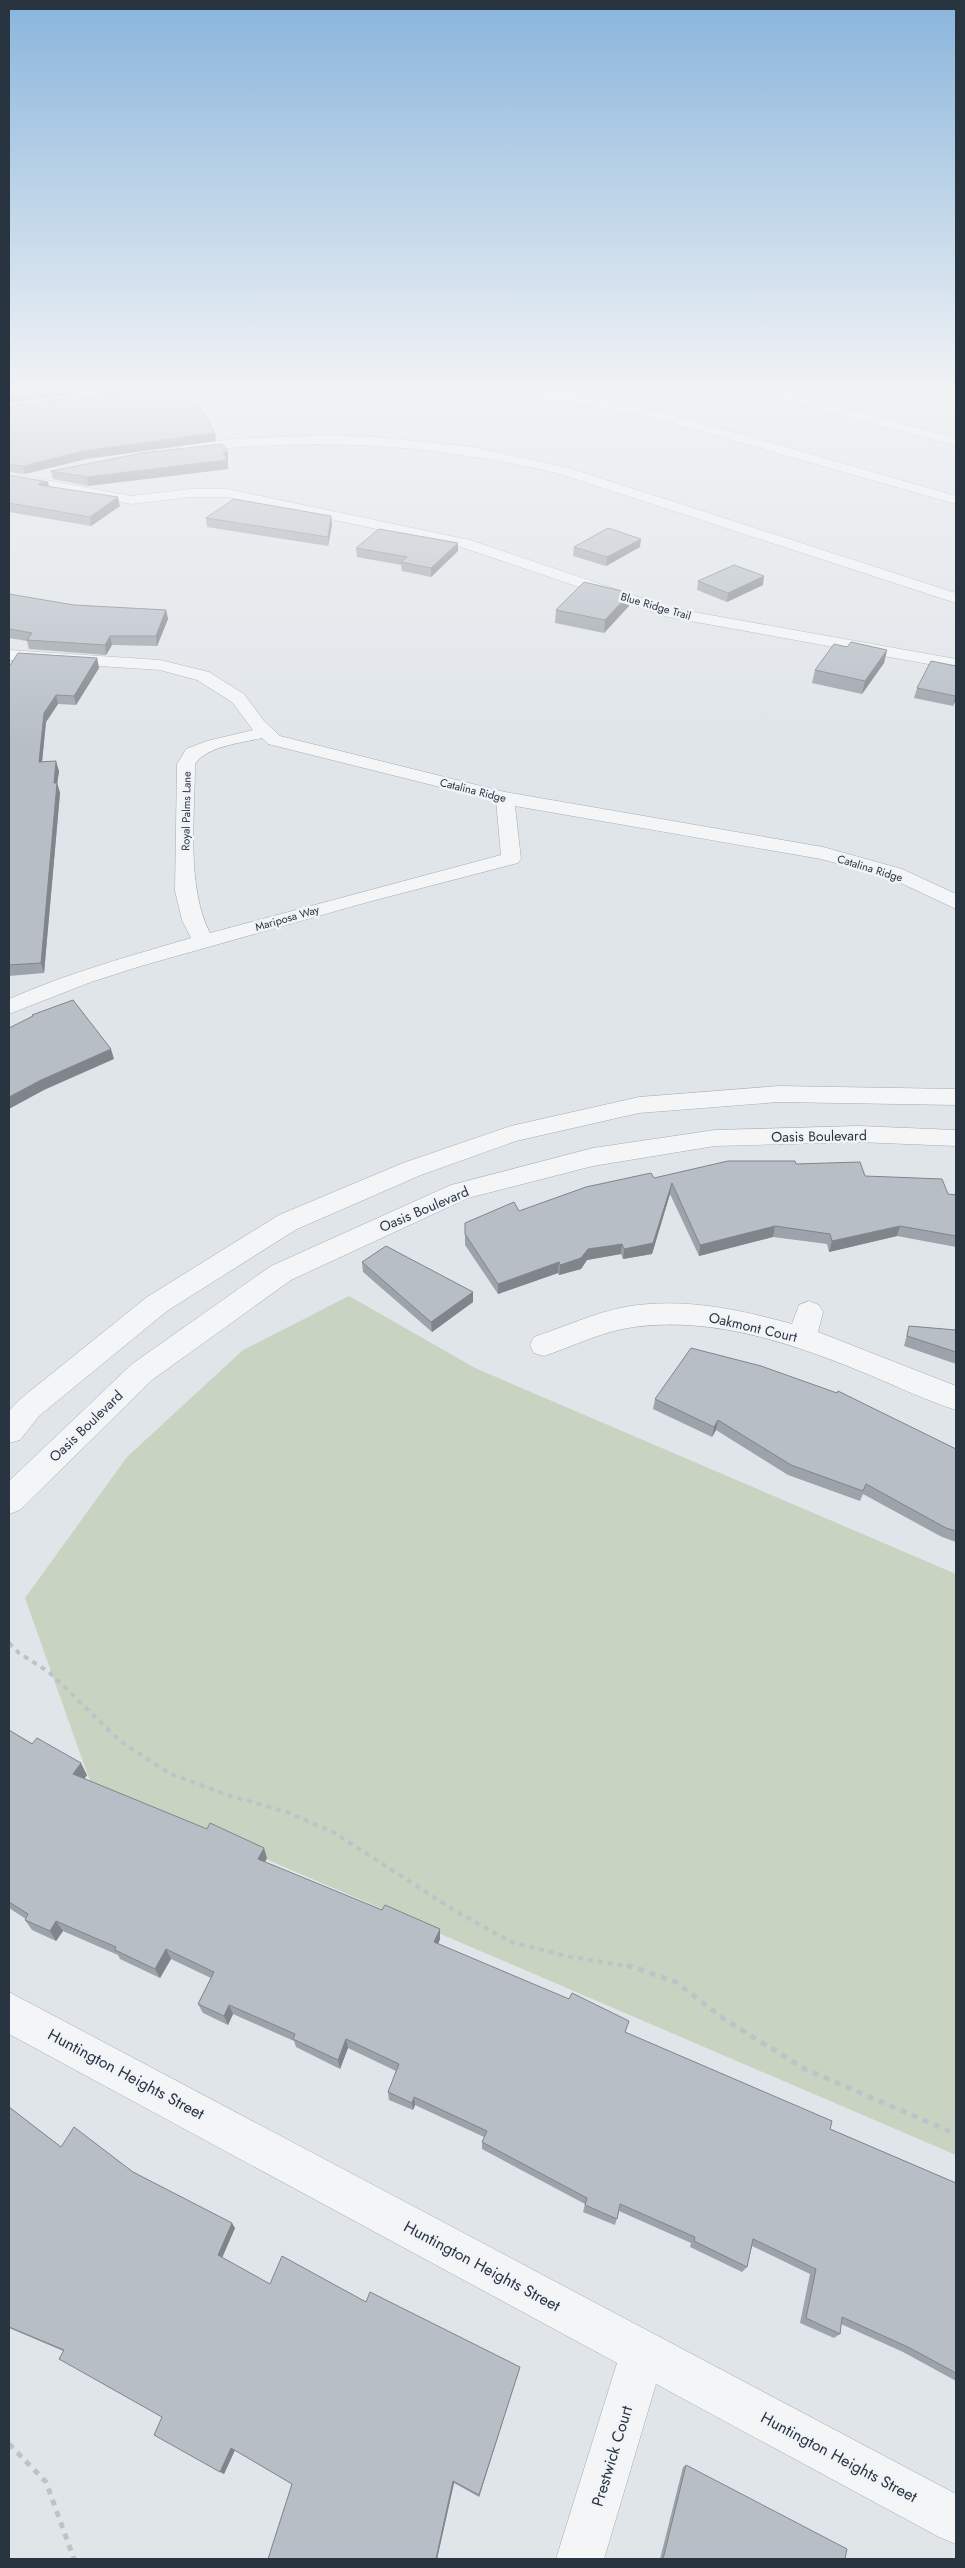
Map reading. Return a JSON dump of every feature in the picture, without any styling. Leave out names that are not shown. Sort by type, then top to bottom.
[{"type":"street","name":"Blue Ridge Trail","points":[[283,505],[464,543],[668,612],[956,664]]},
{"type":"street","points":[[668,505],[956,598]]},
{"type":"street","name":"Catalina Ridge","points":[[9,656],[160,665],[203,676],[238,698],[265,732],[274,740],[504,798],[823,853],[895,873],[941,893],[956,903]]},
{"type":"street","name":"Royal Palms Lane","points":[[204,942],[193,920],[185,891],[186,764],[193,753],[265,732]]},
{"type":"street","name":"Mariposa Way","points":[[9,1007],[49,988],[204,942],[391,888],[511,859],[504,798]]},
{"type":"street","points":[[9,1431],[29,1408],[158,1304],[288,1222],[412,1169],[511,1134],[639,1105],[780,1094],[956,1096]]},
{"type":"street","name":"Oasis Boulevard","points":[[9,1501],[142,1372],[281,1273],[460,1191],[593,1157],[715,1138],[858,1134],[956,1138]]},
{"type":"street","name":"Oakmont Court","points":[[544,1346],[589,1329],[634,1316],[710,1315],[806,1325],[956,1398]]},
{"type":"street","name":"Huntington Heights Street","points":[[9,2012],[956,2520]]},
{"type":"street","name":"Prestwick Court","points":[[580,2559],[643,2352]]},
{"type":"path","points":[[9,1643],[19,1653],[49,1672],[120,1741],[169,1773],[227,1795],[287,1812],[333,1832],[456,1912],[510,1942],[566,1956],[626,1966],[676,1982],[724,2018],[805,2069],[956,2134]]},
{"type":"path","points":[[9,2444],[46,2482],[74,2559]]},
{"type":"green space","points":[[349,1296],[475,1368],[956,1574],[956,2155],[91,1784],[25,1598],[127,1457],[243,1350]]},
{"type":"building","points":[[20,505],[107,505],[90,517]]},
{"type":"building","points":[[225,505],[267,505],[331,516],[328,537],[206,518]]},
{"type":"building","points":[[608,528],[641,539],[607,557],[574,547]]},
{"type":"building","points":[[379,529],[458,543],[431,568],[401,562],[407,557],[356,548]]},
{"type":"building","points":[[734,565],[764,576],[728,593],[698,581]]},
{"type":"building","points":[[584,582],[630,593],[605,620],[556,610]]},
{"type":"building","points":[[9,594],[74,605],[166,610],[156,636],[110,636],[105,645],[27,640],[32,633],[9,629]]},
{"type":"building","points":[[851,642],[887,650],[865,681],[815,670],[834,644],[847,647]]},
{"type":"building","points":[[18,653],[97,658],[74,696],[56,695],[44,713],[39,762],[56,761],[54,783],[57,783],[41,963],[9,965],[9,667]]},
{"type":"building","points":[[931,661],[956,666],[955,696],[917,688]]},
{"type":"building","points":[[73,1000],[111,1049],[41,1080],[9,1097],[9,1028],[32,1015]]},
{"type":"building","points":[[728,1161],[795,1161],[796,1164],[860,1162],[865,1176],[942,1179],[948,1194],[956,1195],[956,1236],[900,1226],[832,1241],[830,1234],[775,1226],[700,1245],[672,1183],[653,1243],[624,1249],[622,1244],[588,1249],[581,1258],[560,1265],[559,1262],[498,1284],[465,1234],[465,1223],[514,1202],[519,1211],[586,1187],[651,1173],[654,1178]]},
{"type":"building","points":[[386,1246],[473,1292],[431,1322],[362,1262]]},
{"type":"building","points":[[909,1326],[956,1330],[956,1352],[907,1336]]},
{"type":"building","points":[[691,1348],[761,1366],[837,1393],[838,1391],[956,1449],[956,1531],[946,1528],[866,1484],[863,1491],[791,1465],[718,1420],[714,1427],[655,1399]]},
{"type":"building","points":[[9,1730],[32,1744],[37,1738],[81,1763],[73,1774],[207,1829],[210,1823],[264,1848],[258,1859],[382,1910],[385,1905],[440,1929],[434,1942],[569,1999],[572,1993],[629,2021],[625,2032],[832,2121],[830,2129],[956,2183],[956,2373],[910,2348],[842,2317],[840,2334],[806,2318],[816,2269],[753,2239],[747,2267],[694,2241],[695,2237],[620,2204],[617,2219],[585,2205],[587,2198],[482,2142],[487,2131],[414,2097],[412,2103],[388,2092],[399,2064],[346,2039],[338,2060],[293,2039],[295,2034],[229,2005],[224,2016],[198,2004],[214,1972],[166,1949],[155,1969],[115,1950],[116,1947],[56,1921],[50,1931],[25,1920],[28,1914],[9,1902]]},
{"type":"building","points":[[9,2107],[61,2147],[74,2127],[133,2172],[232,2223],[218,2255],[270,2284],[282,2256],[366,2302],[370,2292],[520,2367],[479,2495],[453,2481],[436,2559],[268,2559],[292,2484],[231,2448],[220,2472],[154,2435],[162,2417],[59,2359],[64,2350],[9,2327]]},
{"type":"building","points":[[686,2465],[847,2549],[845,2559],[663,2559]]}]
